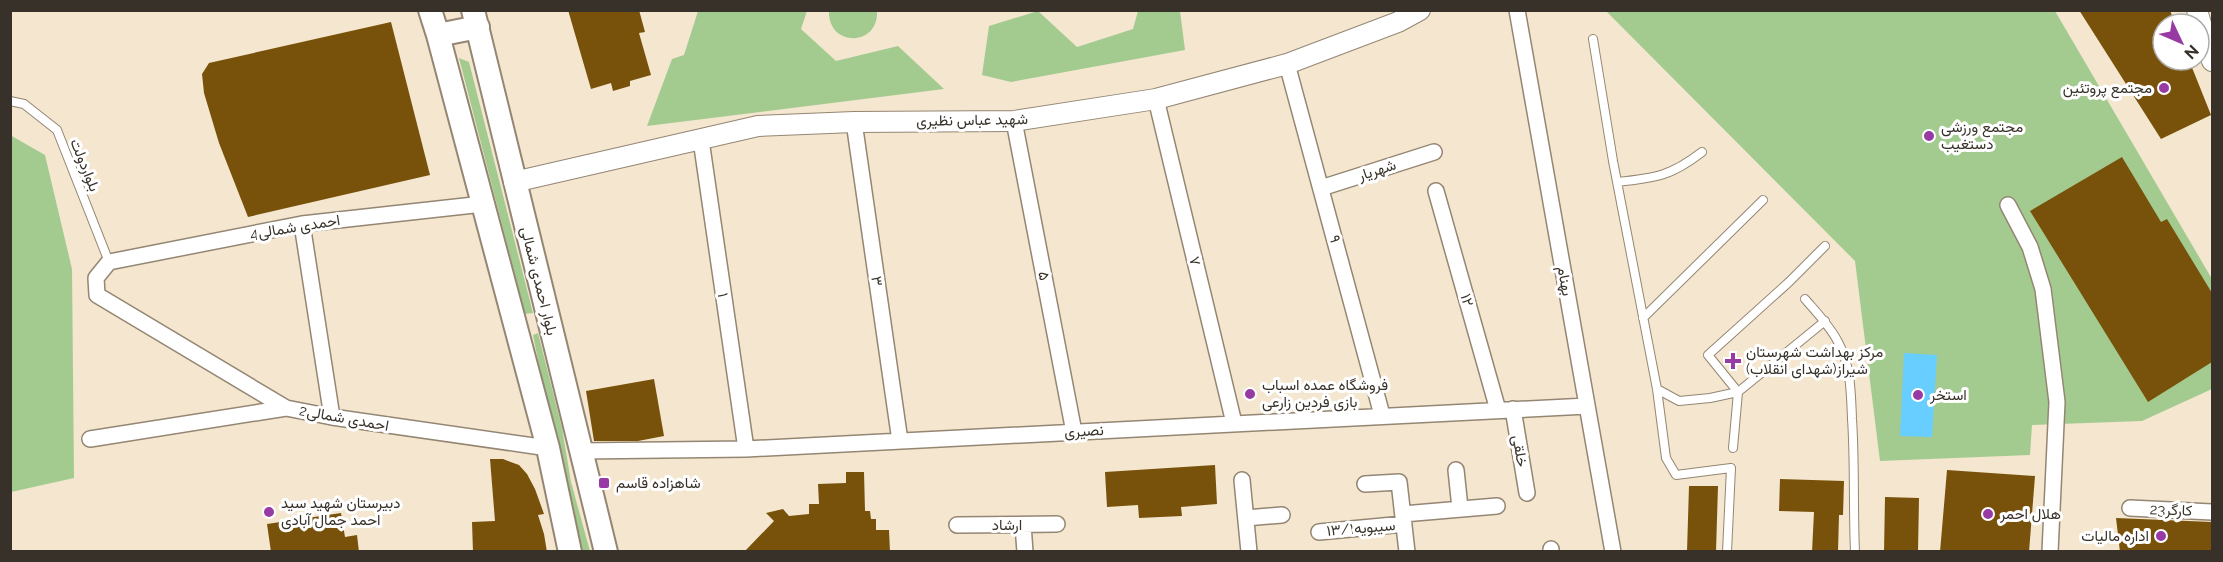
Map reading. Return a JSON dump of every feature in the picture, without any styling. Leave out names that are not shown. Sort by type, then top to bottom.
[{"type":"main road","points":[[430,10],[548,448],[570,550]]},
{"type":"main road","points":[[438,35],[476,19]]},
{"type":"main road","name":"بلوار احمدی شمالی","points":[[476,19],[580,451],[608,548]]},
{"type":"street","name":"شهید عباس نظیری","points":[[514,182],[758,126],[854,122],[1014,121],[1156,99],[1287,64],[1398,22],[1420,10]]},
{"type":"street","name":"بهنام","points":[[1517,10],[1613,552]]},
{"type":"street","points":[[2197,10],[2212,62]]},
{"type":"street","name":"۹","points":[[1287,64],[1382,415]]},
{"type":"street","name":"۷","points":[[1156,99],[1234,423]]},
{"type":"street","name":"۵","points":[[1014,121],[1074,432]]},
{"type":"street","name":"۳","points":[[854,122],[900,441]]},
{"type":"street","name":"۱","points":[[701,140],[746,449]]},
{"type":"street","name":"شهریار","points":[[1321,188],[1434,152]]},
{"type":"street","name":"۱۲","points":[[1436,190],[1506,410]]},
{"type":"street","name":"4احمدی شمالی","points":[[109,262],[302,224],[483,204]]},
{"type":"street","points":[[2008,205],[2030,247],[2043,289],[2057,402],[2050,552]]},
{"type":"street","points":[[302,224],[332,417]]},
{"type":"street","name":"2احمدی شمالی","points":[[109,262],[96,278],[97,295],[286,408],[332,417],[548,448]]},
{"type":"street","name":"نصیری","points":[[580,451],[746,449],[1587,406]]},
{"type":"street","points":[[90,439],[286,408]]},
{"type":"street","name":"خلقی","points":[[1506,410],[1527,492]]},
{"type":"street","points":[[1456,470],[1460,508]]},
{"type":"street","points":[[1242,480],[1249,552]]},
{"type":"street","points":[[1365,484],[1399,482],[1407,552]]},
{"type":"street","name":"سیبویه۱۳/۱","points":[[1319,532],[1460,508],[1497,506]]},
{"type":"street","name":"23کارگر","points":[[2130,508],[2212,512]]},
{"type":"street","points":[[1246,518],[1282,515]]},
{"type":"street","name":"ارشاد","points":[[957,525],[1057,524]]},
{"type":"street","points":[[1023,525],[1025,552]]},
{"type":"lane","points":[[1593,39],[1617,182],[1657,389],[1666,458],[1676,475],[1731,468],[1727,552]]},
{"type":"lane","name":"بلواردولت","points":[[10,101],[24,104],[57,130],[109,262]]},
{"type":"lane","points":[[1617,182],[1653,178],[1681,168],[1702,152]]},
{"type":"lane","points":[[1643,318],[1763,200]]},
{"type":"lane","points":[[1733,448],[1738,392],[1708,355],[1789,282],[1825,246]]},
{"type":"lane","points":[[1805,299],[1825,321],[1840,344],[1851,387],[1855,450],[1853,484],[1855,552]]},
{"type":"lane","points":[[1657,389],[1679,401],[1738,392],[1825,321]]},
{"type":"green space","points":[[829,10],[877,11],[875,23],[870,31],[862,37],[853,38],[844,37],[836,31],[831,22]]},
{"type":"green space","points":[[698,11],[807,11],[801,29],[836,61],[898,46],[944,89],[647,126],[672,59],[684,55]]},
{"type":"green space","points":[[1038,11],[1077,47],[1133,29],[1138,11],[1180,11],[1185,50],[1011,82],[982,75],[989,26]]},
{"type":"green space","name":"مجتمع ورزشی دستغیب","points":[[1606,11],[2055,11],[2212,279],[2212,389],[2142,421],[2032,425],[2030,455],[1880,461],[1855,261]]},
{"type":"green space","points":[[459,58],[469,62],[533,313],[525,314]]},
{"type":"green space","points":[[10,135],[45,155],[72,269],[74,478],[11,492]]},
{"type":"green space","points":[[538,333],[562,428],[571,482],[590,551],[576,551],[533,335]]},
{"type":"water","name":"استخر","points":[[1904,353],[1937,355],[1932,437],[1900,436]]},
{"type":"building","points":[[568,10],[639,10],[645,32],[639,33],[651,75],[630,81],[630,86],[613,91],[611,83],[591,89]]},
{"type":"building","name":"مجتمع پروتئین","points":[[2079,10],[2170,10],[2171,12],[2151,12],[2151,72],[2194,72],[2211,115],[2161,139]]},
{"type":"building","points":[[391,22],[430,175],[248,217],[219,143],[204,93],[202,74],[209,63]]},
{"type":"building","points":[[2122,157],[2161,222],[2167,219],[2212,293],[2212,362],[2148,402],[2030,211]]},
{"type":"building","points":[[654,379],[664,436],[638,441],[594,441],[586,391]]},
{"type":"building","points":[[490,459],[503,459],[519,465],[527,474],[544,514],[538,515],[547,552],[473,552],[472,522],[495,521]]},
{"type":"building","points":[[1215,465],[1217,504],[1181,507],[1182,516],[1139,518],[1138,505],[1107,507],[1105,472]]},
{"type":"building","name":"هلال احمر","points":[[1947,470],[2035,476],[2029,552],[1940,552]]},
{"type":"building","points":[[846,472],[864,472],[865,511],[870,511],[871,519],[876,519],[876,530],[889,530],[890,552],[744,552],[774,521],[766,513],[783,509],[789,516],[809,514],[809,504],[819,504],[818,484],[846,483]]},
{"type":"building","points":[[1780,479],[1844,481],[1843,515],[1839,515],[1838,552],[1812,552],[1814,512],[1779,511]]},
{"type":"building","points":[[1689,486],[1718,486],[1716,552],[1687,552]]},
{"type":"building","points":[[1885,497],[1919,498],[1918,552],[1884,552]]},
{"type":"building","points":[[341,513],[345,537],[357,535],[359,552],[271,552],[267,524]]},
{"type":"building","name":"اداره مالیات","points":[[2116,518],[2212,522],[2212,552],[2120,552]]},
{"type":"place","name":"مجتمع پروتئین","points":[[2164,88]]},
{"type":"place","name":"مجتمع ورزشی دستغیب","points":[[1929,136]]},
{"type":"place","name":"مرکز بهداشت شهرستان شیراز(شهدای انقلاب)","points":[[1733,361]]},
{"type":"place","name":"فروشگاه عمده اسباب بازی فردین زارعی","points":[[1250,394]]},
{"type":"place","name":"استخر","points":[[1918,395]]},
{"type":"place","name":"شاهزاده قاسم","points":[[604,483]]},
{"type":"place","name":"دبیرستان شهید سید احمد جمال آبادی","points":[[269,512]]},
{"type":"place","name":"هلال احمر","points":[[1988,514]]},
{"type":"place","name":"اداره مالیات","points":[[2161,536]]}]
